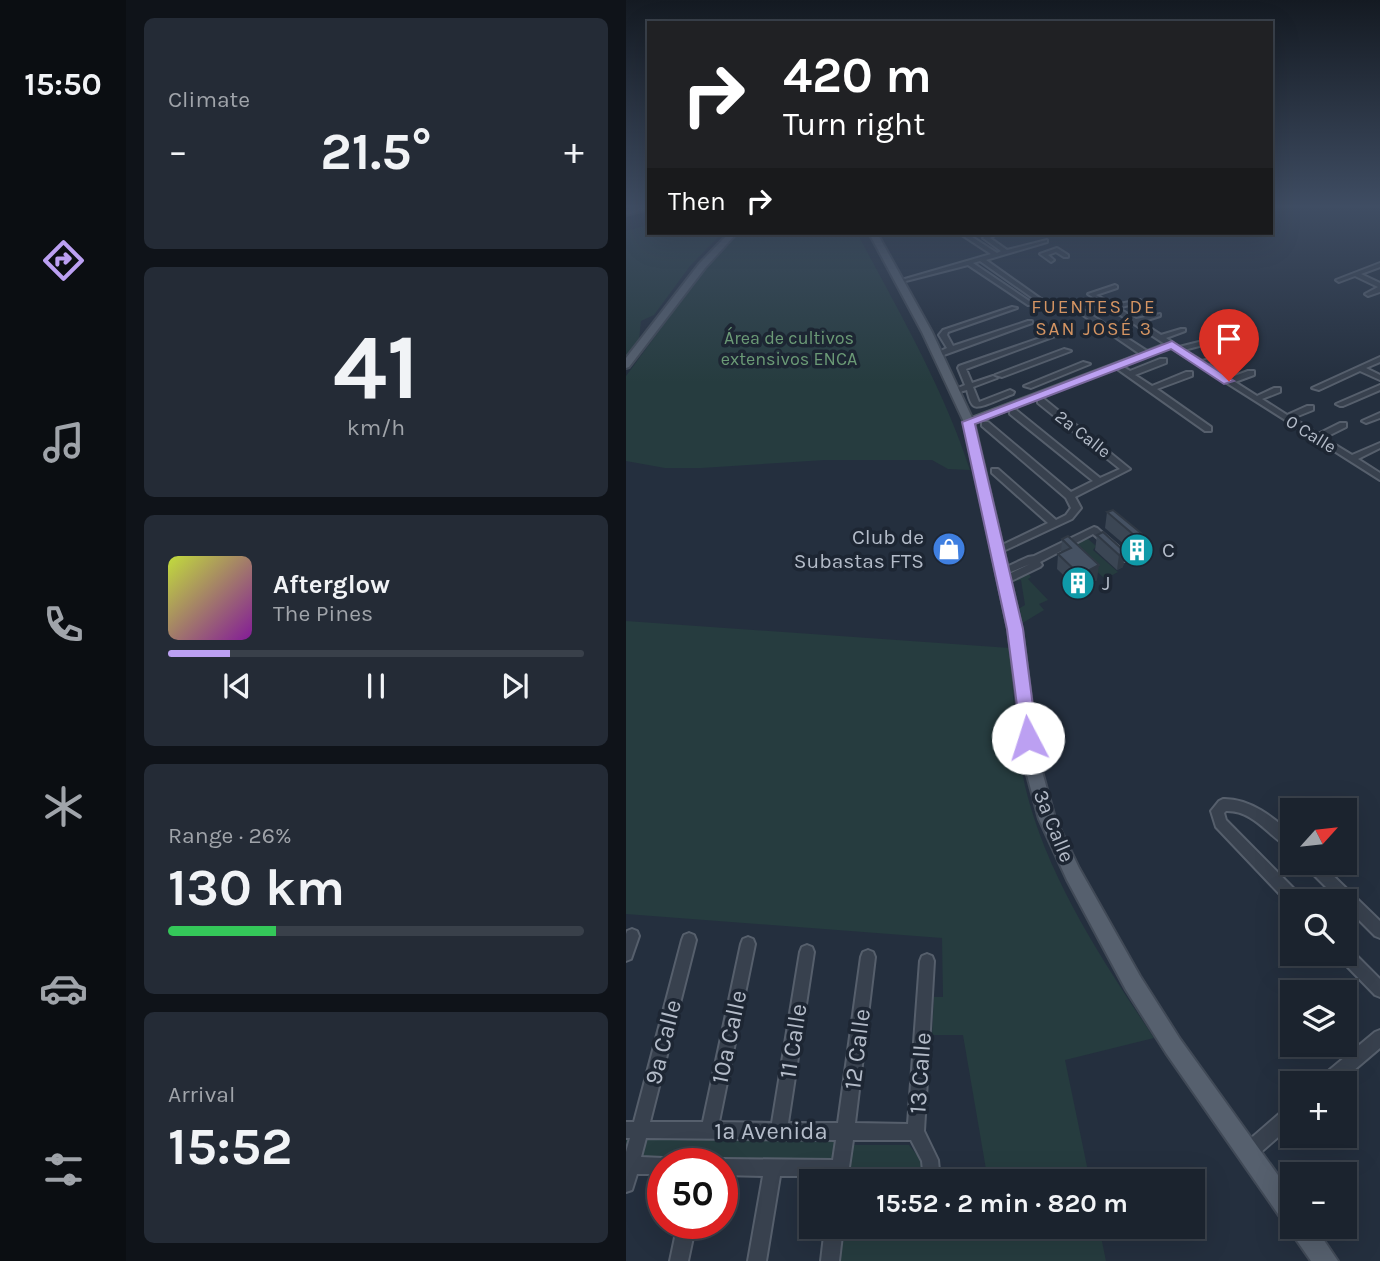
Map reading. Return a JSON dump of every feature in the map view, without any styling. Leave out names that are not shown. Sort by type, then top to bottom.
[{"type":"main road","points":[[626,365],[705,265]]},
{"type":"main road","name":"3a Calle","points":[[891,265],[944,351],[962,388],[1016,631],[1032,764],[1047,819],[1086,898],[1133,983],[1173,1046],[1280,1198]]},
{"type":"main road","points":[[1310,1239],[1326,1261]]},
{"type":"street","points":[[900,282],[962,265]]},
{"type":"street","points":[[972,265],[1030,304]]},
{"type":"street","points":[[988,265],[1046,305]]},
{"type":"street","points":[[1339,280],[1380,265]]},
{"type":"street","points":[[1356,274],[1380,288]]},
{"type":"street","points":[[1354,283],[1366,279]]},
{"type":"street","points":[[1115,287],[1091,294],[1112,308],[1138,302]]},
{"type":"street","points":[[1368,294],[1380,288]]},
{"type":"street","points":[[1066,301],[1146,355]]},
{"type":"street","points":[[1014,308],[945,331],[944,351],[1030,322]]},
{"type":"street","name":"0 Calle","points":[[1112,308],[1380,477]]},
{"type":"street","points":[[1135,322],[1158,314]]},
{"type":"street","points":[[1160,338],[1183,330]]},
{"type":"street","points":[[1010,392],[976,404],[962,388],[962,368],[1051,336]]},
{"type":"street","points":[[968,422],[1040,398],[1146,355],[1200,343]]},
{"type":"street","points":[[962,388],[1067,351]]},
{"type":"street","points":[[1201,364],[1231,355]]},
{"type":"street","points":[[1316,388],[1380,359]]},
{"type":"street","points":[[1130,374],[1163,361]]},
{"type":"street","points":[[1028,386],[1086,364]]},
{"type":"street","points":[[1118,366],[1208,429]]},
{"type":"street","points":[[1363,367],[1380,376]]},
{"type":"street","name":"2a Calle","points":[[1010,371],[1124,467],[1125,470],[1099,482]]},
{"type":"street","points":[[1229,381],[1251,373]]},
{"type":"street","points":[[1151,389],[1189,374]]},
{"type":"street","points":[[1340,404],[1380,387]]},
{"type":"street","points":[[1256,399],[1277,390]]},
{"type":"street","points":[[1287,418],[1310,408]]},
{"type":"street","points":[[1013,412],[1099,482],[1070,496]]},
{"type":"street","points":[[1366,421],[1380,415]]},
{"type":"street","points":[[985,424],[1074,502],[1074,513],[1028,538],[998,547]]},
{"type":"street","points":[[1317,438],[1343,425]]},
{"type":"street","points":[[1351,459],[1380,445]]},
{"type":"street","points":[[995,471],[1055,524]]},
{"type":"street","points":[[1004,576],[1094,530],[1127,559]]},
{"type":"street","points":[[1280,835],[1237,806],[1223,805],[1217,811],[1221,823],[1284,889]]},
{"type":"street","points":[[1323,875],[1380,931]]},
{"type":"street","points":[[626,954],[632,936]]},
{"type":"street","name":"9a Calle","points":[[626,1184],[633,1130],[689,940]]},
{"type":"street","name":"10a Calle","points":[[709,1131],[748,944]]},
{"type":"street","name":"11 Calle","points":[[779,1131],[807,951]]},
{"type":"street","name":"12 Calle","points":[[841,1169],[868,957]]},
{"type":"street","name":"13 Calle","points":[[927,961],[916,1132],[930,1160],[931,1169]]},
{"type":"street","points":[[1357,966],[1380,990]]},
{"type":"street","points":[[1341,1071],[1380,1037]]},
{"type":"street","points":[[1247,1153],[1280,1124]]},
{"type":"street","name":"1a Avenida","points":[[633,1130],[916,1132]]},
{"type":"street","points":[[629,1165],[647,1166]]},
{"type":"street","name":"1a Avenida","points":[[738,1167],[799,1170]]},
{"type":"street","points":[[757,1261],[773,1167]]},
{"type":"street","points":[[679,1261],[684,1239]]},
{"type":"street","points":[[830,1261],[833,1239]]},
{"type":"green space","points":[[626,265],[691,265],[654,315],[641,321],[639,340],[626,357]]},
{"type":"green space","name":"Área de cultivos extensivos ENCA","points":[[709,265],[874,265],[933,379],[970,470],[948,469],[932,460],[825,460],[701,468],[665,468],[626,461],[626,376]]},
{"type":"green space","points":[[1087,538],[1096,546],[1093,550],[1118,572],[1105,579],[1070,546]]},
{"type":"green space","points":[[1035,568],[1028,573],[1031,577],[1028,579],[1048,600],[1039,604],[1044,610],[1021,624],[1020,608],[1025,605],[1021,580],[1015,581]]},
{"type":"green space","points":[[626,621],[1010,648],[1015,717],[1025,786],[1047,853],[1079,918],[1154,1038],[1065,1060],[1088,1169],[986,1169],[963,1035],[932,1035],[934,997],[943,997],[942,938],[626,914]]},
{"type":"green space","points":[[626,1130],[846,1131],[841,1168],[738,1165],[738,1148],[647,1148],[647,1165],[626,1165]]},
{"type":"green space","points":[[851,1145],[909,1145],[917,1155],[928,1156],[927,1169],[848,1169]]},
{"type":"green space","points":[[840,1239],[1101,1239],[1106,1261],[837,1261]]},
{"type":"building","points":[[1113,510],[1147,538],[1141,541],[1107,512]]},
{"type":"building","points":[[1103,532],[1125,552],[1119,555],[1097,535]]},
{"type":"building","points":[[1068,536],[1099,565],[1080,575],[1058,554],[1071,548],[1062,539]]},
{"type":"place","name":"Club de Subastas FTS","points":[[949,549]]},
{"type":"place","name":"C","points":[[1137,550]]},
{"type":"place","name":"J","points":[[1078,583]]},
{"type":"district","name":"FUENTES DE SAN JOSÉ 3","points":[[1094,317]]},
{"type":"route","points":[[1028,738],[1015,629],[982,474],[968,422],[1172,344],[1229,381]]}]
